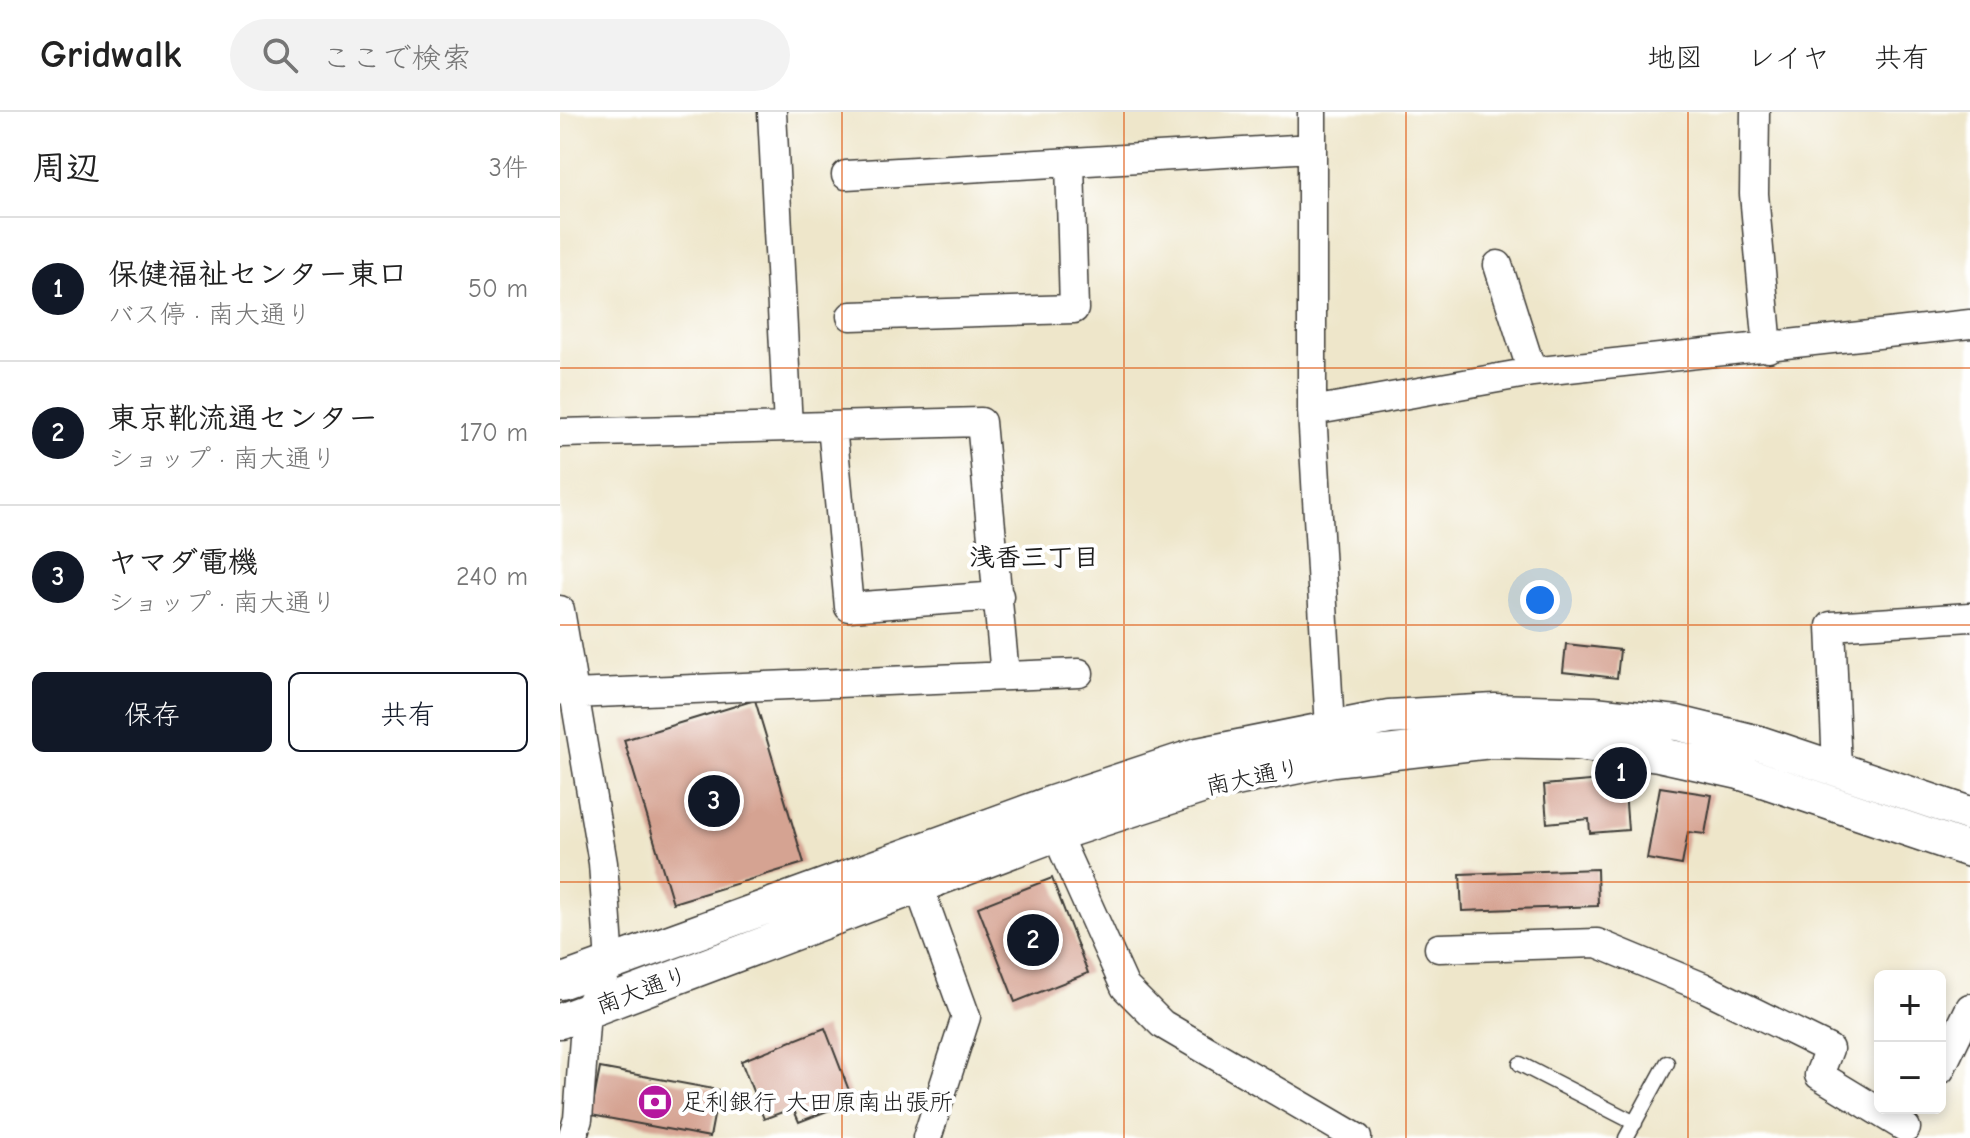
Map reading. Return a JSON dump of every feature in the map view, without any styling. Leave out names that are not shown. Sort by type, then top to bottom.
[{"type":"street","points":[[772,112],[788,427]]},
{"type":"street","points":[[1312,112],[1312,411],[1330,744]]},
{"type":"street","points":[[1755,112],[1754,194],[1768,348]]},
{"type":"street","points":[[846,175],[1312,148]]},
{"type":"street","points":[[851,316],[1074,309],[1070,162]]},
{"type":"street","points":[[1498,265],[1532,372]]},
{"type":"street","points":[[1312,411],[1532,372],[1970,324]]},
{"type":"street","points":[[560,433],[981,422],[1005,675]]},
{"type":"street","points":[[832,426],[849,607],[999,596]]},
{"type":"street","points":[[560,610],[571,748],[603,863],[610,964],[573,1016],[578,1119],[572,1138]]},
{"type":"street","points":[[1837,768],[1831,626],[1970,617]]},
{"type":"street","points":[[566,692],[1079,673]]},
{"type":"street","name":"南大通り","points":[[560,982],[1054,819],[1207,785],[1330,744],[1389,717],[1495,711],[1594,714],[1677,723],[1837,768],[1970,814]]},
{"type":"street","name":"南大通り","points":[[1330,744],[1576,743],[1644,752],[1739,772],[1970,850]]},
{"type":"street","points":[[1054,819],[1125,987],[1162,1024],[1357,1138]]},
{"type":"street","name":"南大通り","points":[[573,1016],[919,887],[1054,819]]},
{"type":"street","points":[[919,887],[966,1017],[927,1138]]},
{"type":"street","points":[[1439,948],[1597,943],[1703,987],[1829,1049],[1819,1075],[1908,1125]]},
{"type":"street","points":[[1946,1058],[1970,1008]]},
{"type":"lane","points":[[1626,1138],[1667,1063]]},
{"type":"lane","points":[[1520,1064],[1635,1123]]},
{"type":"building","points":[[1566,644],[1620,650],[1617,678],[1563,672]]},
{"type":"building","points":[[755,700],[804,863],[673,903],[624,740]]},
{"type":"building","points":[[1624,778],[1628,830],[1590,833],[1589,819],[1547,823],[1544,785]]},
{"type":"building","points":[[1660,787],[1712,795],[1705,834],[1688,832],[1682,865],[1647,859]]},
{"type":"building","points":[[1597,869],[1598,906],[1462,911],[1460,874]]},
{"type":"building","points":[[1052,878],[1088,973],[1015,1002],[978,907]]},
{"type":"building","points":[[825,1028],[853,1101],[799,1122],[793,1108],[764,1119],[741,1061]]},
{"type":"building","name":"足利銀行 大田原南出張所","points":[[600,1068],[719,1090],[710,1137],[591,1115]]},
{"type":"place","name":"保健福祉センター東口","points":[[1621,773]]},
{"type":"place","name":"ヤマダ電機","points":[[714,801]]},
{"type":"place","name":"東京靴流通センター","points":[[1033,940]]},
{"type":"place","name":"足利銀行 大田原南出張所","points":[[655,1102]]},
{"type":"district","name":"浅香三丁目","points":[[1034,557]]}]
